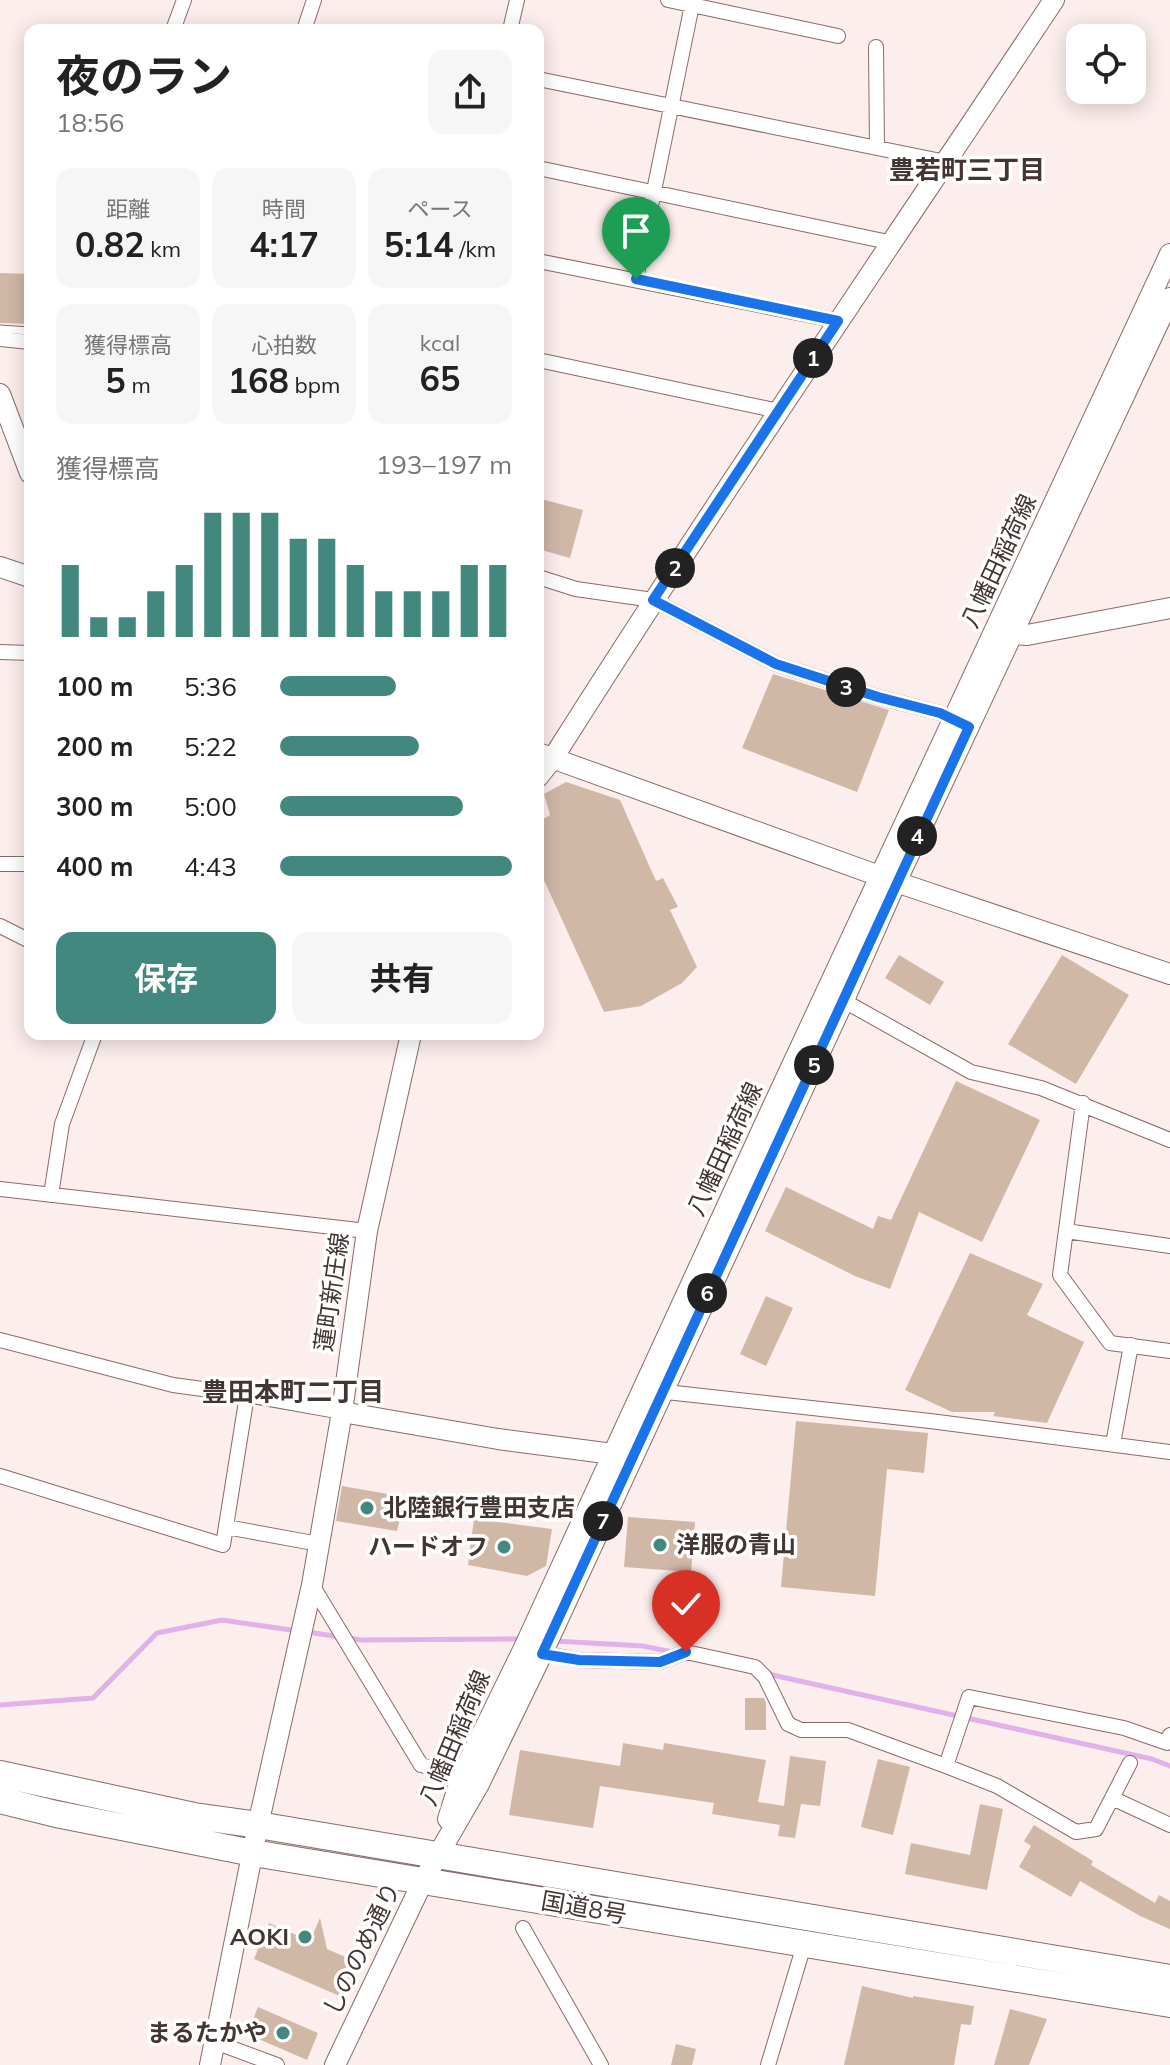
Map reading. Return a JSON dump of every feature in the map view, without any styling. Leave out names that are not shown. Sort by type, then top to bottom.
[{"type":"highway","name":"国道8号","points":[[0,1774],[194,1816],[1170,1978]]},
{"type":"highway","name":"国道8号","points":[[0,1800],[253,1853],[1170,2004]]},
{"type":"main road","points":[[1054,0],[546,755],[887,879],[1170,974]]},
{"type":"main road","name":"八幡田稲荷線","points":[[1004,634],[1170,254]]},
{"type":"main road","name":"八幡田稲荷線","points":[[436,1856],[479,1784],[532,1652],[887,879],[1170,298]]},
{"type":"main road","points":[[0,394],[24,457]]},
{"type":"main road","points":[[0,567],[24,575]]},
{"type":"main road","points":[[1004,634],[1170,608]]},
{"type":"main road","name":"蓮町新庄線","points":[[210,2065],[258,1825],[312,1585],[342,1412],[367,1231],[410,1040]]},
{"type":"main road","points":[[342,1412],[622,1458]]},
{"type":"main road","name":"八幡田稲荷線","points":[[436,1856],[462,1775],[532,1652]]},
{"type":"main road","name":"しののめ通り","points":[[335,2065],[436,1856]]},
{"type":"street","points":[[175,24],[184,0]]},
{"type":"street","points":[[306,24],[314,0]]},
{"type":"street","points":[[511,24],[517,0]]},
{"type":"street","points":[[668,0],[693,2],[838,36]]},
{"type":"street","points":[[636,279],[693,2]]},
{"type":"street","points":[[876,47],[877,148]]},
{"type":"street","points":[[544,80],[946,162]]},
{"type":"street","points":[[544,169],[893,243]]},
{"type":"street","points":[[544,262],[838,321]]},
{"type":"street","points":[[0,339],[24,341]]},
{"type":"street","points":[[544,361],[779,411]]},
{"type":"street","points":[[544,579],[576,589],[653,600],[776,664],[878,697],[940,713],[962,723]]},
{"type":"street","points":[[0,652],[24,653]]},
{"type":"street","points":[[0,864],[24,864]]},
{"type":"street","points":[[0,926],[24,938]]},
{"type":"street","points":[[835,996],[971,1072],[1041,1088],[1170,1140]]},
{"type":"street","points":[[51,1195],[62,1124],[93,1040]]},
{"type":"street","points":[[1083,1103],[1060,1275],[1110,1343],[1170,1351]]},
{"type":"street","points":[[0,1189],[367,1231]]},
{"type":"street","points":[[1066,1231],[1170,1246]]},
{"type":"street","points":[[0,1340],[173,1385],[342,1412]]},
{"type":"street","points":[[1113,1444],[1131,1345]]},
{"type":"street","points":[[653,1389],[1170,1452]]},
{"type":"street","points":[[0,1476],[223,1545],[247,1395]]},
{"type":"street","points":[[226,1527],[319,1544]]},
{"type":"street","points":[[312,1585],[421,1765],[462,1775]]},
{"type":"street","points":[[532,1652],[579,1660],[660,1662],[686,1652],[755,1667],[765,1677],[788,1724],[801,1730],[848,1730],[946,1766],[997,1786],[1076,1832],[1096,1829],[1130,1763]]},
{"type":"street","points":[[946,1766],[969,1697],[1124,1728],[1167,1743],[1170,1735]]},
{"type":"street","points":[[1112,1798],[1170,1825]]},
{"type":"street","points":[[523,1928],[601,2065]]},
{"type":"street","points":[[768,2065],[804,1945]]},
{"type":"street","points":[[215,2042],[277,2065]]},
{"type":"lane","points":[[0,329],[24,331]]},
{"type":"building","points":[[0,273],[24,274],[24,324],[0,323]]},
{"type":"building","points":[[544,500],[583,510],[570,558],[544,551]]},
{"type":"building","points":[[773,674],[889,710],[857,792],[742,748]]},
{"type":"building","points":[[566,782],[620,800],[656,881],[663,878],[678,907],[670,910],[697,967],[682,983],[641,1006],[604,1012],[544,880],[544,818],[550,815],[544,794]]},
{"type":"building","points":[[899,955],[944,982],[930,1005],[885,978]]},
{"type":"building","points":[[1062,955],[1129,995],[1076,1084],[1008,1044]]},
{"type":"building","points":[[956,1081],[1040,1120],[982,1242],[919,1212],[890,1289],[855,1276],[765,1231],[786,1187],[873,1229],[878,1216],[891,1220]]},
{"type":"building","points":[[970,1253],[1043,1284],[1027,1315],[1084,1342],[1047,1423],[993,1416],[995,1412],[952,1412],[905,1390]]},
{"type":"building","points":[[766,1296],[793,1308],[766,1366],[740,1354]]},
{"type":"building","points":[[796,1421],[928,1433],[924,1473],[887,1469],[875,1596],[781,1587]]},
{"type":"building","name":"北陸銀行豊田支店","points":[[342,1486],[405,1497],[397,1531],[336,1521]]},
{"type":"building","name":"洋服の青山","points":[[628,1517],[695,1522],[691,1572],[624,1567]]},
{"type":"building","points":[[474,1519],[552,1529],[546,1566],[527,1576],[468,1565]]},
{"type":"building","points":[[745,1698],[764,1698],[766,1730],[745,1730]]},
{"type":"building","points":[[623,1743],[663,1750],[664,1743],[766,1760],[758,1802],[784,1806],[790,1756],[826,1761],[820,1806],[801,1804],[795,1838],[778,1836],[780,1825],[712,1814],[714,1803],[600,1786],[593,1828],[509,1815],[520,1750],[620,1766]]},
{"type":"building","points":[[878,1759],[910,1767],[893,1835],[861,1827]]},
{"type":"building","points":[[980,1804],[1003,1809],[987,1890],[905,1874],[911,1843],[970,1855]]},
{"type":"building","points":[[1034,1825],[1093,1861],[1091,1865],[1155,1903],[1159,1895],[1170,1901],[1170,1929],[1140,1916],[1080,1881],[1071,1897],[1019,1867],[1031,1846],[1024,1841]]},
{"type":"building","points":[[320,1918],[327,1949],[357,1962],[342,1997],[254,1959],[269,1923],[310,1941]]},
{"type":"building","points":[[862,1986],[913,1998],[974,2006],[971,2025],[961,2024],[954,2065],[844,2065]]},
{"type":"building","name":"まるたかや","points":[[258,2007],[318,2033],[307,2060],[247,2034]]},
{"type":"building","points":[[1010,2009],[1047,2019],[1029,2065],[994,2065]]},
{"type":"building","points":[[676,2044],[696,2049],[692,2065],[671,2065]]},
{"type":"waterway","points":[[0,1705],[93,1698],[157,1633],[222,1620],[298,1631]]},
{"type":"waterway","points":[[307,1632],[361,1640],[521,1639]]},
{"type":"waterway","points":[[555,1641],[643,1646],[672,1652]]},
{"type":"waterway","points":[[768,1674],[1152,1759],[1170,1766]]},
{"type":"place","name":"北陸銀行豊田支店","points":[[367,1508]]},
{"type":"place","name":"洋服の青山","points":[[660,1545]]},
{"type":"place","name":"ハードオフ","points":[[504,1547]]},
{"type":"place","name":"AOKI","points":[[305,1937]]},
{"type":"place","name":"まるたかや","points":[[283,2033]]},
{"type":"district","name":"豊若町三丁目","points":[[967,170]]},
{"type":"district","name":"豊田本町二丁目","points":[[293,1392]]},
{"type":"route","points":[[636,279],[838,321],[653,600],[776,664],[878,697],[940,713],[969,727],[542,1654],[579,1660],[660,1662],[686,1652]]}]
